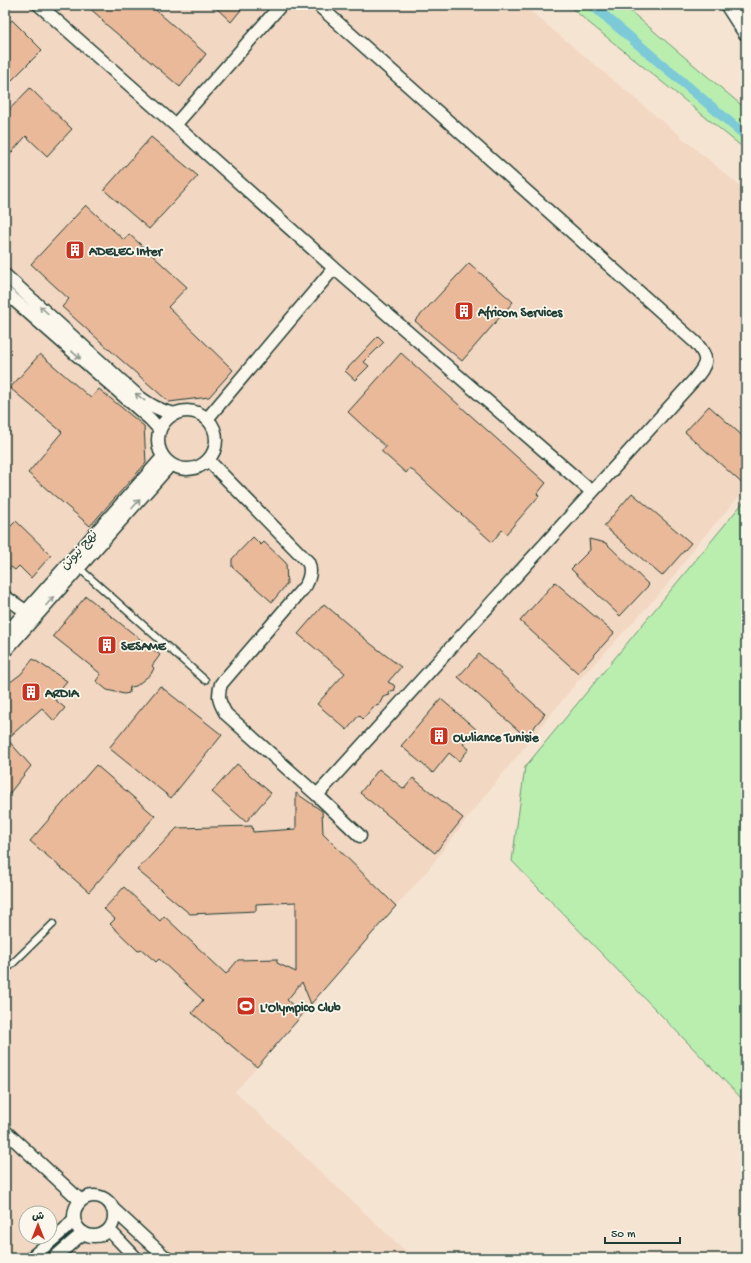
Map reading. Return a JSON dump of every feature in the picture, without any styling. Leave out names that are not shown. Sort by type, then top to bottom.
[{"type":"street","points":[[39,5],[334,268],[592,492]]},
{"type":"street","points":[[175,125],[281,5]]},
{"type":"street","points":[[316,795],[701,372],[706,357],[696,343],[318,5]]},
{"type":"street","points":[[728,5],[746,32]]},
{"type":"street","points":[[207,419],[334,268]]},
{"type":"street","points":[[5,275],[138,396],[164,412],[175,414]]},
{"type":"street","points":[[5,292],[150,419],[160,430]]},
{"type":"street","points":[[186,411],[197,413],[207,419],[213,428],[216,439],[214,450],[208,460],[199,467],[188,469],[177,468],[167,461],[160,452],[158,441],[160,430],[166,421],[175,414],[186,411]]},
{"type":"street","points":[[208,460],[308,562],[310,568],[310,578],[306,585],[221,684],[218,694],[220,704],[226,714],[360,836]]},
{"type":"street","name":"نهج نيوتن","points":[[5,635],[31,615],[80,568],[167,461]]},
{"type":"street","name":"نهج نيوتن","points":[[5,651],[31,615],[167,461]]},
{"type":"street","points":[[5,597],[31,615]]},
{"type":"street","points":[[5,1131],[81,1201]]},
{"type":"street","points":[[112,1208],[114,1216],[113,1224],[109,1230],[102,1234],[92,1236],[78,1229],[74,1219],[77,1206],[81,1201],[90,1197],[100,1197],[108,1202],[112,1208],[166,1258]]},
{"type":"street","points":[[31,1258],[65,1229],[74,1219]]},
{"type":"street","points":[[109,1230],[136,1258]]},
{"type":"street","points":[[54,1258],[84,1233]]},
{"type":"lane","points":[[80,568],[206,680]]},
{"type":"lane","points":[[5,971],[53,924]]},
{"type":"shaded area","points":[[5,5],[523,5],[746,191],[746,489],[698,543],[664,589],[577,682],[472,812],[428,870],[235,1092],[413,1258],[5,1258]]},
{"type":"green space","points":[[568,5],[623,5],[746,109],[746,150],[588,22]]},
{"type":"green space","points":[[746,499],[746,1103],[512,861],[525,767]]},
{"type":"building","points":[[86,5],[150,5],[206,54],[180,87],[102,21],[103,20]]},
{"type":"building","points":[[213,5],[245,5],[231,22]]},
{"type":"building","points":[[12,20],[42,50],[5,87],[5,26]]},
{"type":"building","points":[[30,88],[72,129],[47,156],[26,136],[5,160],[5,114]]},
{"type":"building","points":[[151,137],[198,176],[149,229],[104,190]]},
{"type":"building","points":[[86,205],[124,240],[129,234],[187,287],[168,307],[233,370],[209,397],[169,402],[62,307],[69,299],[31,264]]},
{"type":"building","name":"Africom Services","points":[[469,263],[513,302],[462,361],[415,321]]},
{"type":"building","points":[[378,336],[384,342],[364,362],[369,366],[355,380],[345,371]]},
{"type":"building","points":[[401,353],[546,483],[537,494],[539,496],[506,534],[502,530],[492,542],[410,468],[406,473],[381,451],[386,447],[348,412]]},
{"type":"building","points":[[40,354],[91,398],[99,389],[144,426],[146,463],[90,526],[28,473],[62,432],[10,388]]},
{"type":"building","points":[[709,406],[746,439],[746,487],[685,432]]},
{"type":"building","points":[[632,493],[691,543],[662,576],[604,526]]},
{"type":"building","points":[[16,521],[51,555],[31,578],[19,566],[15,570],[11,567],[9,569],[5,565],[5,532]]},
{"type":"building","points":[[253,537],[261,545],[264,542],[286,563],[287,584],[272,602],[232,567],[232,559]]},
{"type":"building","points":[[589,539],[606,543],[649,585],[620,616],[571,569],[590,550]]},
{"type":"building","points":[[555,582],[614,633],[578,673],[520,621]]},
{"type":"building","name":"SESAME","points":[[86,596],[160,655],[152,666],[154,668],[151,674],[136,686],[130,687],[129,693],[124,694],[107,690],[96,681],[101,674],[53,636]]},
{"type":"building","points":[[324,604],[401,667],[388,682],[394,685],[395,690],[388,692],[390,695],[383,697],[379,705],[373,707],[363,719],[359,715],[347,730],[317,704],[345,673],[298,634]]},
{"type":"building","points":[[479,654],[545,714],[526,737],[458,677]]},
{"type":"building","name":"ARDIA","points":[[33,659],[67,681],[53,698],[65,708],[54,721],[42,708],[7,739],[31,766],[5,799],[5,686],[21,674]]},
{"type":"building","points":[[160,686],[222,735],[171,798],[109,748]]},
{"type":"building","name":"Owliance Tunisie","points":[[441,699],[476,729],[463,744],[469,749],[459,761],[449,753],[433,773],[401,746]]},
{"type":"building","points":[[237,764],[271,793],[246,822],[212,792]]},
{"type":"building","points":[[96,765],[155,816],[89,892],[30,841]]},
{"type":"building","points":[[379,769],[404,789],[413,778],[463,818],[435,853],[360,793]]},
{"type":"building","points":[[296,793],[322,811],[323,834],[396,906],[311,1004],[302,982],[287,1000],[303,1014],[257,1067],[192,1013],[203,1000],[159,959],[156,962],[141,949],[138,951],[110,924],[115,919],[104,909],[124,887],[160,921],[164,916],[226,974],[238,960],[277,959],[277,963],[296,972],[296,902],[256,904],[256,911],[190,914],[137,870],[177,828],[252,826],[253,832],[296,829]]},
{"type":"waterway","points":[[592,5],[746,136]]},
{"type":"place","name":"ADELEC Inter","points":[[75,250]]},
{"type":"place","name":"Africom Services","points":[[464,311]]},
{"type":"place","name":"SESAME","points":[[107,645]]},
{"type":"place","name":"ARDIA","points":[[31,692]]},
{"type":"place","name":"Owliance Tunisie","points":[[439,736]]},
{"type":"place","name":"L'Olympico Club","points":[[246,1006]]}]
